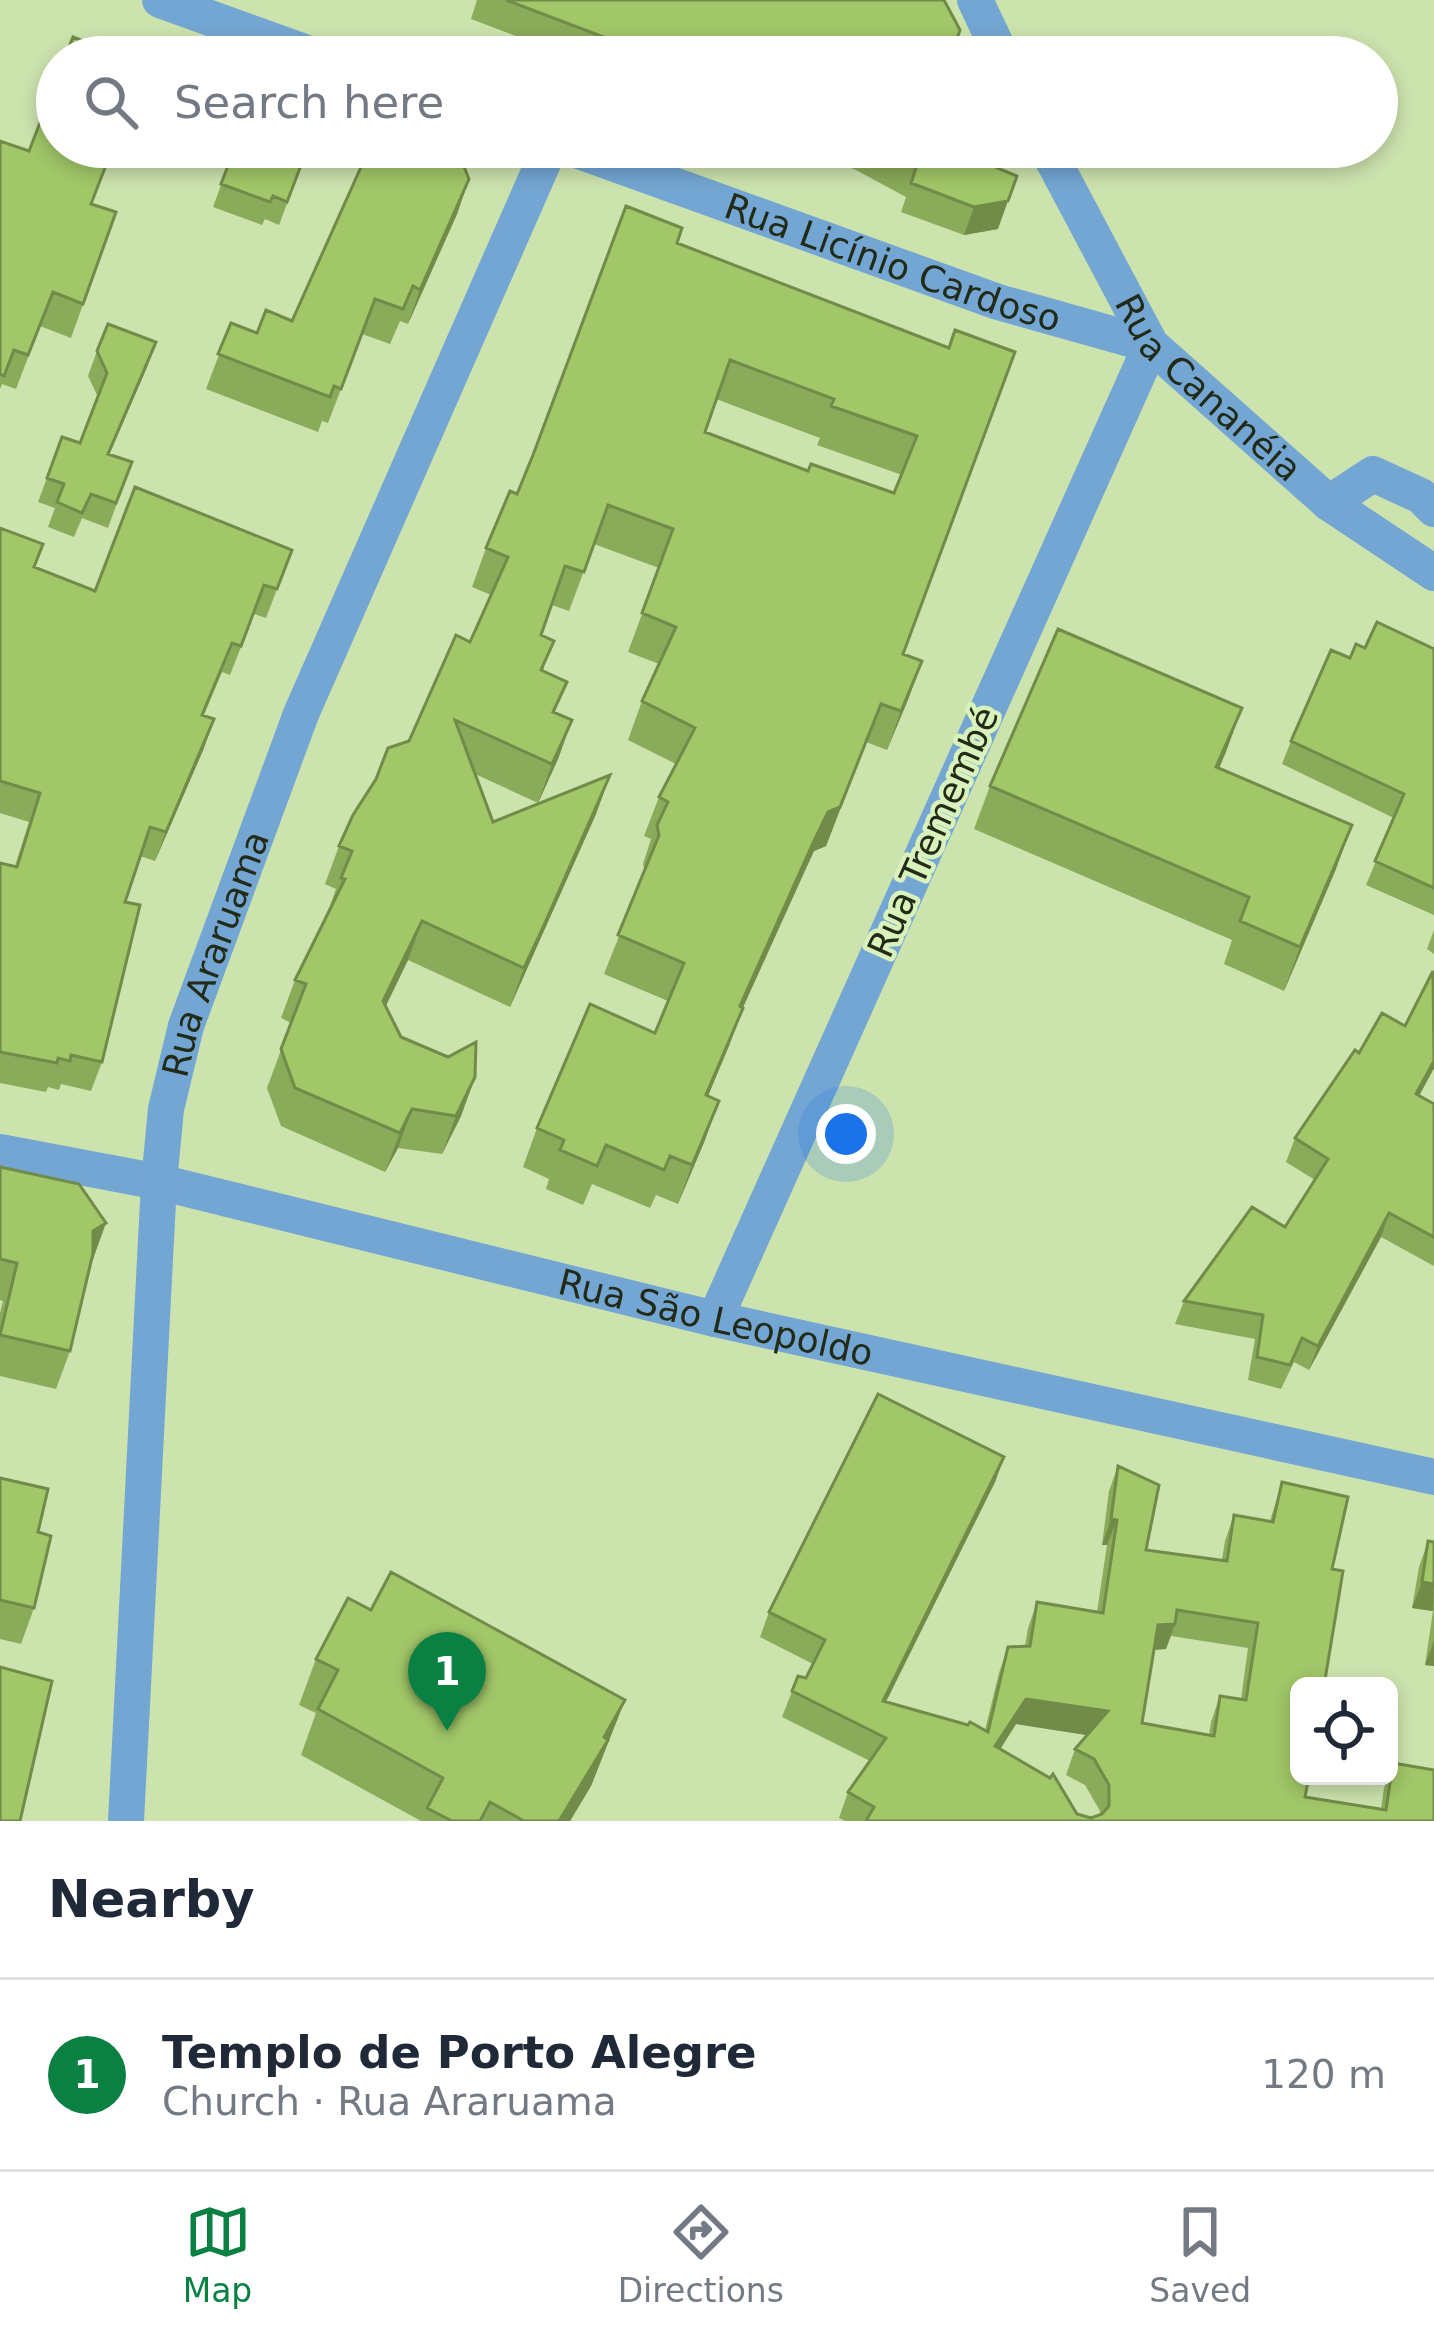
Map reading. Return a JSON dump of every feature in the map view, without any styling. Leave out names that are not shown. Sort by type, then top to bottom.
[{"type":"street","points":[[160,0],[260,36]]},
{"type":"street","points":[[975,0],[992,36]]},
{"type":"street","name":"Rua Araruama","points":[[126,1821],[159,1182],[166,1109],[186,1026],[301,714],[541,168]]},
{"type":"street","name":"Rua Licínio Cardoso","points":[[626,168],[998,302],[1151,345]]},
{"type":"street","name":"Rua Cananéia","points":[[1057,168],[1151,345],[1329,503],[1434,573]]},
{"type":"street","name":"Rua Tremembé","points":[[715,1319],[1151,345]]},
{"type":"street","points":[[1329,503],[1373,474],[1430,495]]},
{"type":"street","name":"Rua São Leopoldo","points":[[0,1152],[159,1182],[715,1319],[1434,1477]]},
{"type":"building","points":[[506,0],[944,0],[960,30],[958,36],[601,36]]},
{"type":"building","points":[[36,133],[36,168],[105,168],[91,204],[116,212],[83,304],[53,292],[28,355],[14,350],[4,376],[0,374],[0,141],[29,151]]},
{"type":"building","points":[[227,168],[300,168],[287,202],[273,196],[270,202],[221,184]]},
{"type":"building","points":[[361,168],[465,168],[469,179],[420,290],[413,286],[403,309],[375,299],[341,389],[334,386],[330,397],[218,354],[231,323],[257,333],[266,310],[292,321]]},
{"type":"building","points":[[916,168],[997,168],[1017,176],[1008,201],[974,207],[911,183]]},
{"type":"building","points":[[626,206],[682,228],[677,243],[949,348],[955,330],[1015,352],[903,654],[922,661],[901,711],[881,704],[840,807],[828,812],[813,843],[706,1095],[719,1101],[692,1165],[670,1156],[664,1170],[606,1145],[597,1166],[560,1150],[564,1140],[537,1128],[590,1004],[655,1033],[684,963],[618,935],[659,835],[657,825],[668,802],[659,797],[695,728],[642,701],[676,627],[642,613],[673,529],[608,505],[584,572],[565,566],[541,635],[554,641],[541,670],[567,682],[553,712],[572,720],[552,764],[455,720],[493,822],[610,775],[544,925],[524,968],[422,921],[383,1001],[401,1037],[448,1057],[476,1042],[475,1077],[456,1116],[412,1109],[400,1133],[295,1088],[281,1049],[306,984],[295,980],[345,879],[341,878],[352,851],[339,846],[388,748],[409,741],[456,635],[470,642],[508,557],[486,548],[510,491],[517,494]],"holes":[[[730,360],[834,399],[831,406],[917,436],[894,493],[811,464],[808,471],[705,432]]]},
{"type":"building","points":[[108,324],[156,342],[108,454],[132,462],[116,503],[91,494],[82,513],[57,502],[64,484],[47,478],[62,437],[80,443],[107,373],[97,351]]},
{"type":"building","points":[[135,487],[292,550],[277,589],[264,585],[241,646],[232,643],[202,715],[214,719],[166,832],[150,827],[125,902],[140,905],[102,1062],[71,1055],[70,1061],[58,1058],[57,1063],[0,1052],[0,863],[17,867],[40,793],[0,781],[0,528],[43,544],[34,567],[95,591]]},
{"type":"building","points":[[1377,622],[1434,649],[1434,888],[1375,861],[1404,794],[1291,741],[1331,650],[1350,658],[1356,644],[1365,648]]},
{"type":"building","points":[[1058,629],[1242,708],[1216,767],[1352,825],[1300,947],[1240,921],[1249,897],[990,786]]},
{"type":"building","points":[[1433,971],[1434,1061],[1416,1094],[1434,1104],[1434,1237],[1389,1213],[1318,1346],[1302,1338],[1290,1365],[1257,1357],[1263,1315],[1184,1301],[1252,1207],[1285,1227],[1328,1159],[1295,1138],[1355,1050],[1359,1053],[1382,1013],[1405,1026]]},
{"type":"building","points":[[0,1167],[79,1184],[106,1223],[93,1231],[93,1253],[70,1351],[0,1335],[17,1263],[0,1259]]},
{"type":"building","points":[[878,1394],[1004,1457],[883,1701],[970,1722],[988,1732],[1008,1647],[1030,1646],[1037,1602],[1103,1613],[1117,1520],[1111,1519],[1118,1466],[1159,1485],[1146,1550],[1227,1561],[1234,1515],[1273,1522],[1282,1482],[1348,1497],[1332,1569],[1343,1571],[1325,1677],[1290,1677],[1290,1785],[1307,1785],[1305,1797],[1386,1810],[1390,1785],[1398,1785],[1398,1764],[1434,1770],[1434,1821],[866,1821],[874,1807],[848,1792],[886,1738],[792,1691],[798,1676],[806,1678],[825,1640],[769,1612]],"holes":[[[1177,1610],[1258,1623],[1246,1700],[1220,1696],[1214,1736],[1142,1723],[1158,1625],[1175,1624]],[[1026,1699],[1108,1711],[1075,1749],[1094,1759],[1109,1785],[1109,1806],[1091,1818],[1077,1814],[1053,1774],[1050,1778],[995,1746]]]},
{"type":"building","points":[[0,1478],[48,1489],[38,1532],[51,1536],[34,1608],[0,1600]]},
{"type":"building","points":[[1428,1541],[1434,1542],[1434,1584],[1422,1582]]},
{"type":"building","points":[[391,1572],[625,1700],[604,1737],[608,1740],[559,1821],[524,1821],[490,1802],[480,1821],[452,1821],[427,1808],[443,1778],[318,1709],[338,1670],[316,1659],[348,1598],[371,1610]]},
{"type":"building","points":[[0,1667],[52,1681],[20,1821],[0,1821]]},
{"type":"place","name":"Templo de Porto Alegre","points":[[447,1731]]}]
